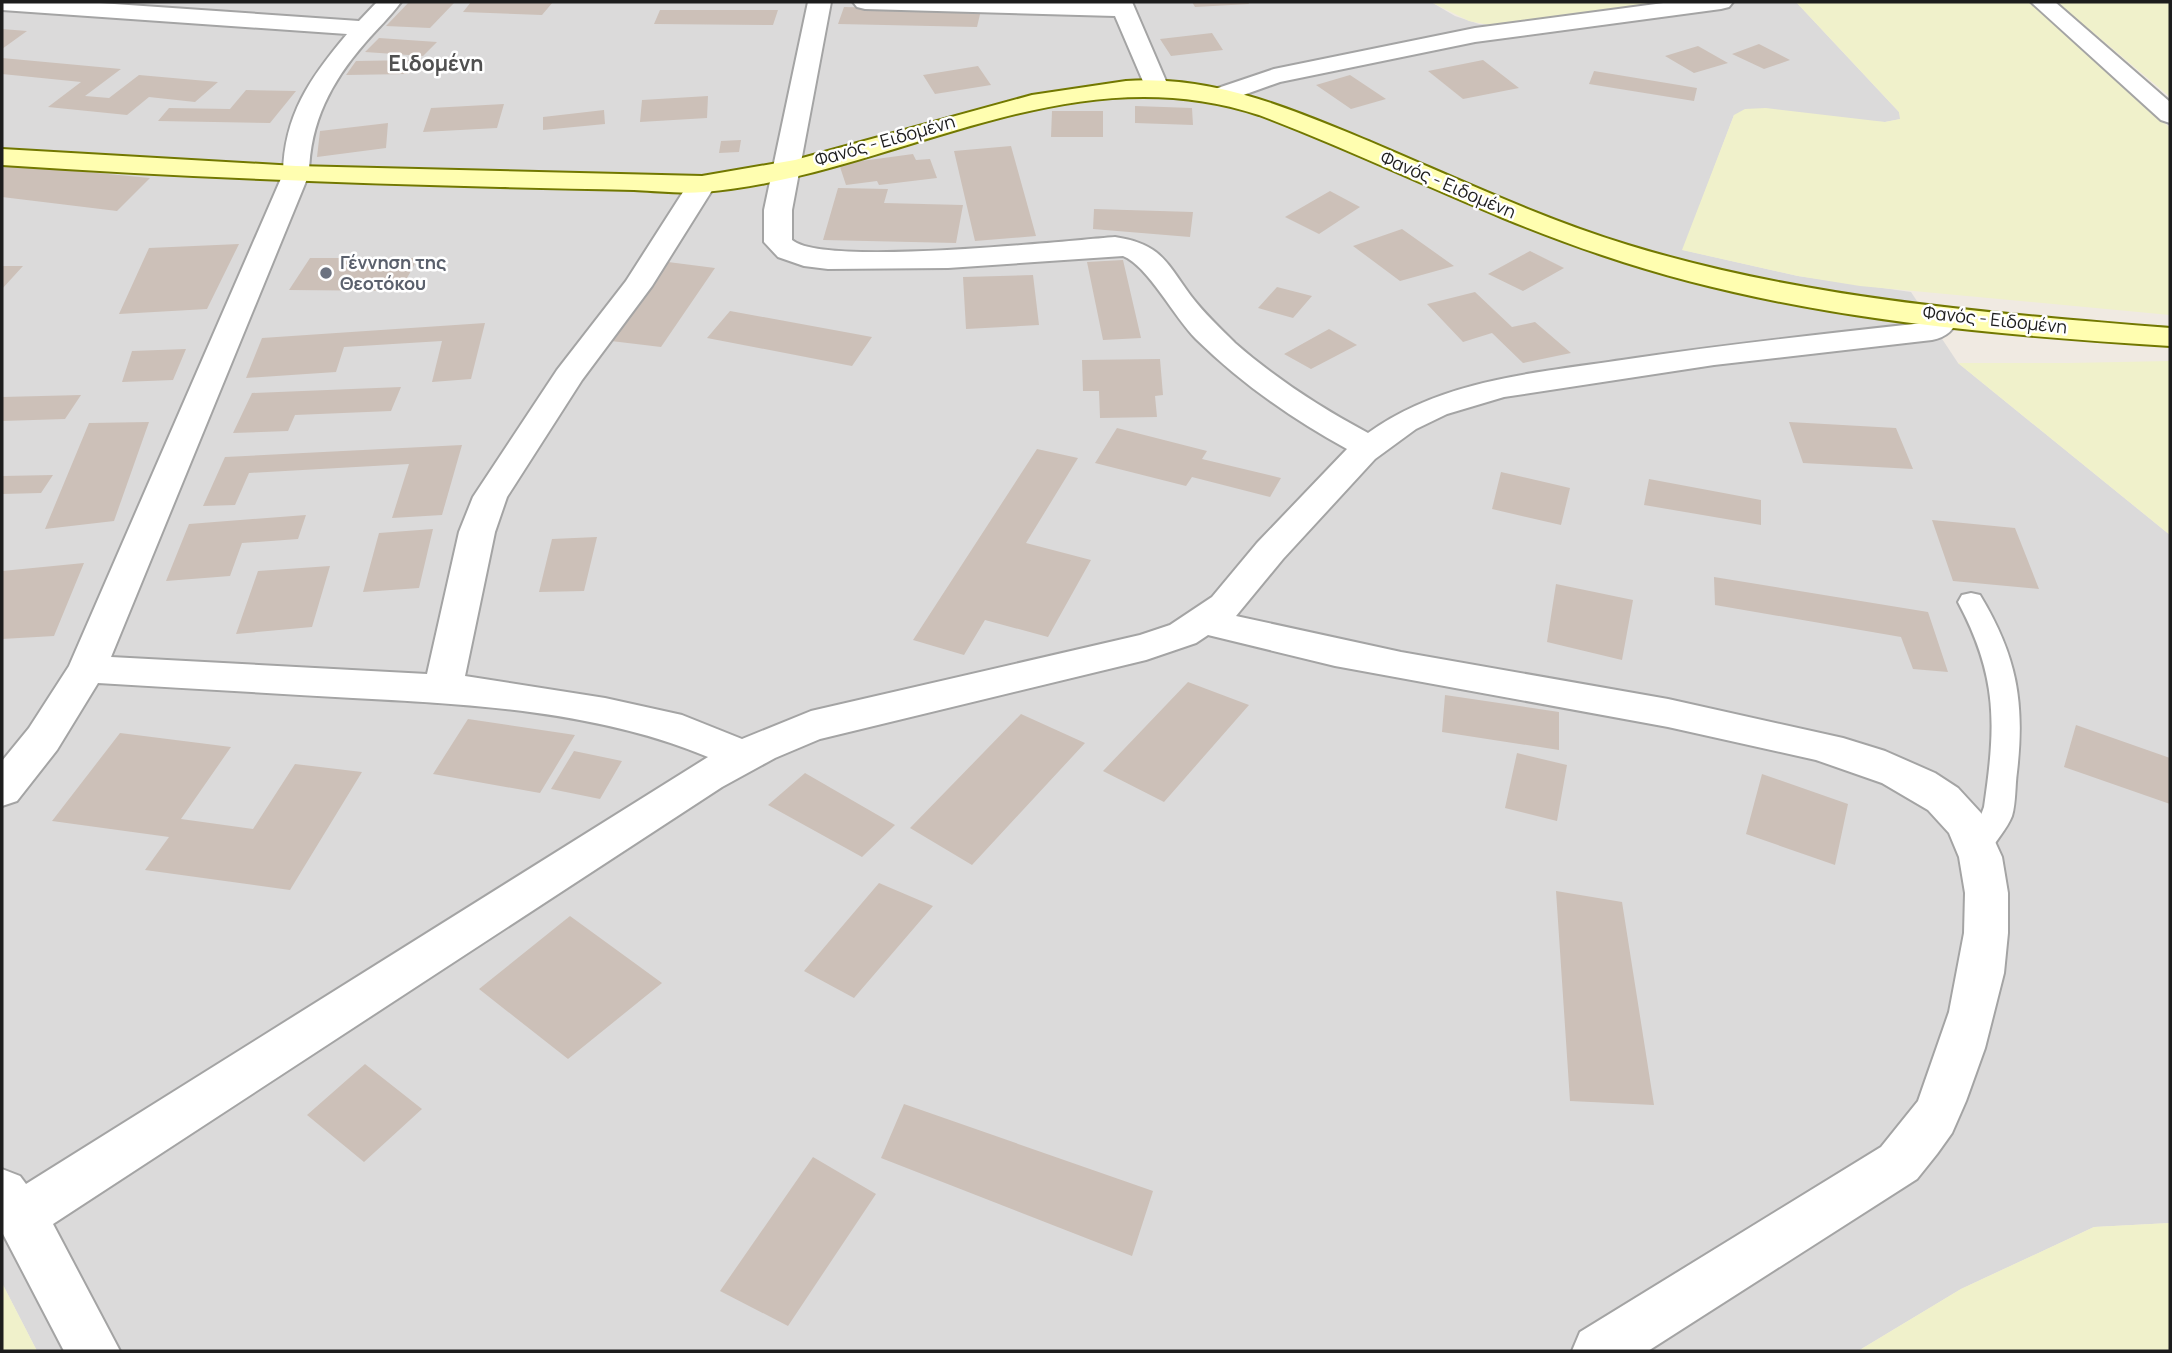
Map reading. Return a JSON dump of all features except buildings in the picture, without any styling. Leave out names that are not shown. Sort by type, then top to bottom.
[{"type":"street","points":[[2,790],[43,738],[87,669],[296,174],[294,152],[310,107],[341,54],[388,2]]},
{"type":"street","points":[[819,2],[784,170],[776,227],[778,242],[788,251],[804,257],[828,260],[948,259],[1115,246],[1135,248],[1153,261],[1187,312],[1216,340],[1306,411],[1370,447]]},
{"type":"street","points":[[865,2],[1123,5],[1157,88]]},
{"type":"street","points":[[1221,95],[1274,76],[1475,35],[1721,2]]},
{"type":"street","points":[[2042,2],[2170,115]]},
{"type":"street","points":[[2,3],[196,8],[365,28]]},
{"type":"street","name":"Φανός - Ειδομένη","points":[[2,157],[296,174],[702,184],[735,181],[784,170],[1055,97],[1157,88],[1221,95],[1278,113],[1550,228],[1621,252],[1768,292],[1944,316],[2170,337]]},
{"type":"street","points":[[443,688],[477,532],[490,497],[568,377],[660,252],[702,184]]},
{"type":"street","points":[[93,1351],[12,1205],[708,776],[744,756],[811,726],[1146,647],[1183,634],[1225,606],[1270,551],[1370,447],[1404,422],[1436,407],[1500,388],[1714,356],[1932,331],[1941,324],[1944,316]]},
{"type":"street","points":[[1203,621],[1369,661],[1651,708],[1801,742],[1875,764],[1917,782],[1944,800],[1965,819],[1978,844],[1985,880],[1986,930],[1980,978],[1962,1049],[1933,1121],[1899,1163],[1599,1351]]},
{"type":"street","points":[[87,669],[483,691],[669,727],[744,756]]},
{"type":"lane","points":[[1971,603],[1995,651],[2009,708],[2008,739],[1996,816],[1978,844]]},
{"type":"shaded area","points":[[2,2],[1431,2],[1455,16],[1479,24],[1515,24],[1668,2],[1796,2],[1899,112],[1901,119],[1885,122],[1734,115],[1683,250],[1798,276],[1911,292],[1958,363],[2170,535],[2170,1223],[2094,1227],[1961,1289],[1858,1351],[37,1351],[2,1283]]},
{"type":"green space","points":[[1431,2],[1668,2],[1494,26],[1469,21]]},
{"type":"green space","points":[[1796,2],[2029,2],[2170,128],[2170,315],[1860,286],[1798,276],[1682,250],[1734,115],[1745,109],[1766,108],[1885,122],[1900,119],[1899,112]]},
{"type":"green space","points":[[2058,2],[2170,2],[2170,97],[2077,19]]},
{"type":"green space","points":[[2170,361],[2170,535],[1958,363],[2069,363]]},
{"type":"green space","points":[[2170,1223],[2170,1351],[1858,1351],[1961,1289],[2094,1227]]},
{"type":"green space","points":[[2,1283],[37,1351],[2,1351]]},
{"type":"place","name":"Γέννηση της Θεοτόκου","points":[[326,273]]},
{"type":"district","name":"Ειδομένη","points":[[436,64]]}]
